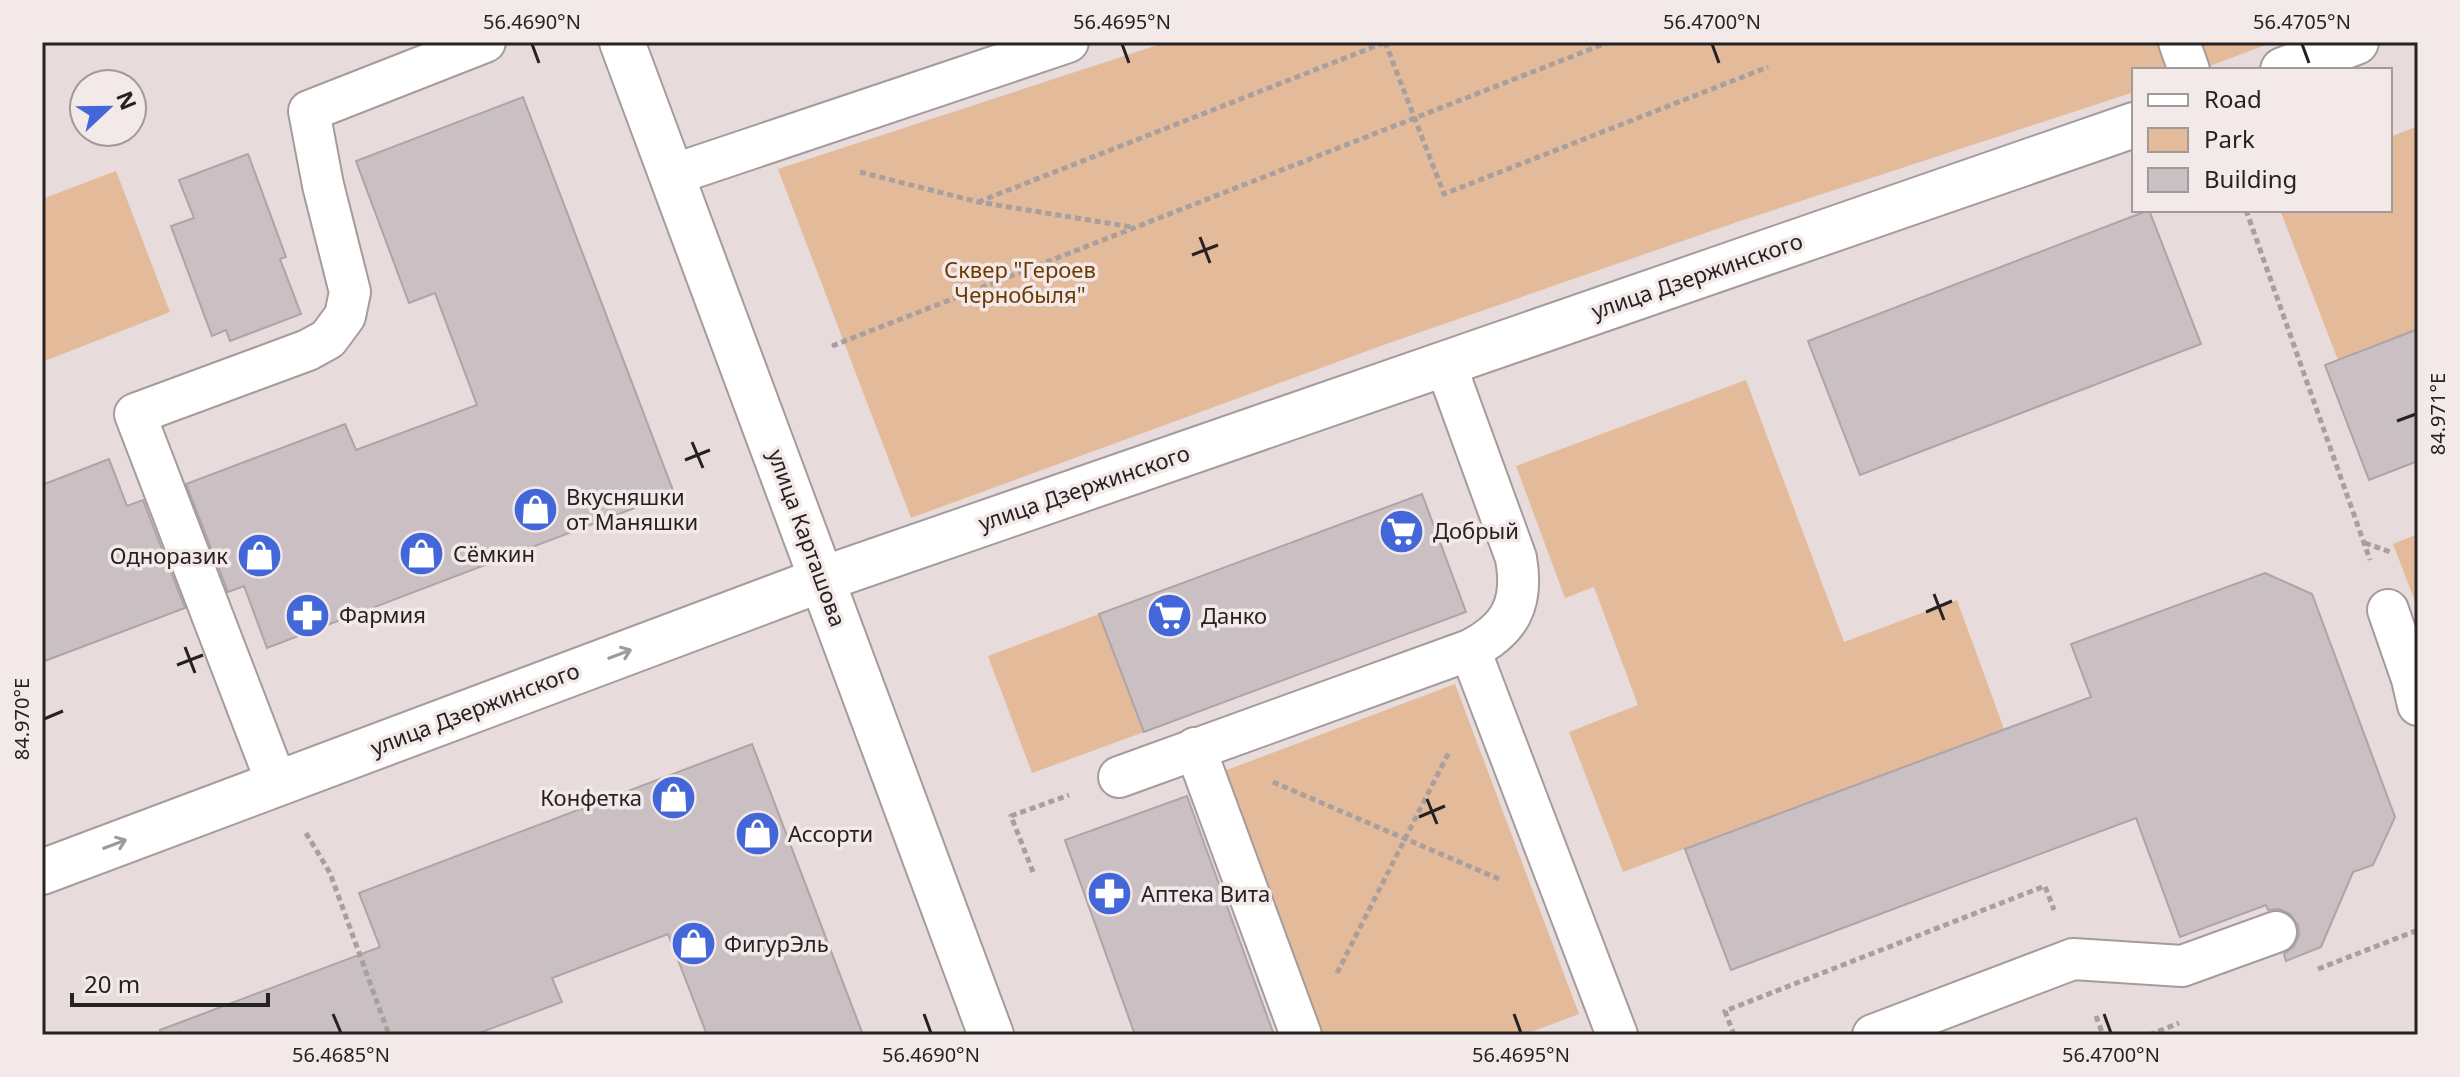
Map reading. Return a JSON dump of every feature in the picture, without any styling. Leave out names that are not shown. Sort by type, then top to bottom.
[{"type":"street","name":"улица Карташова","points":[[622,42],[991,1035]]},
{"type":"street","points":[[2288,68],[2356,42]]},
{"type":"street","name":"улица Дзержинского","points":[[42,872],[823,579],[2132,126]]},
{"type":"lane","points":[[277,784],[135,414],[308,350],[328,339],[345,316],[350,292],[323,185],[309,111],[485,42]]},
{"type":"lane","points":[[672,175],[1068,42]]},
{"type":"lane","points":[[2179,42],[2188,68]]},
{"type":"lane","points":[[1445,363],[1516,558],[1520,580],[1516,603],[1507,623],[1490,640],[1477,667],[1617,1035]]},
{"type":"lane","points":[[2388,610],[2418,705]]},
{"type":"lane","points":[[1119,777],[1195,748],[1477,667]]},
{"type":"lane","points":[[1195,748],[1301,1035]]},
{"type":"lane","points":[[1873,1035],[2073,959],[2182,966],[2276,932]]},
{"type":"path","points":[[978,202],[1386,42],[1444,194],[1768,67]]},
{"type":"path","points":[[832,346],[1609,42]]},
{"type":"path","points":[[846,168],[978,202],[1134,227]]},
{"type":"path","points":[[2247,212],[2364,543]]},
{"type":"path","points":[[1334,979],[1405,839],[1477,667]]},
{"type":"path","points":[[1195,748],[1569,909]]},
{"type":"path","points":[[1011,816],[1033,872]]},
{"type":"path","points":[[303,828],[330,873],[389,1035]]},
{"type":"path","points":[[1734,1035],[1725,1011],[2045,886],[2073,959]]},
{"type":"green space","name":"Сквер \"Героев Чернобыля\"","points":[[1167,42],[2274,42],[2204,68],[2132,68],[2132,93],[1740,221],[1389,343],[911,518],[778,169]]},
{"type":"green space","points":[[2418,126],[2418,329],[2338,360],[2281,212],[2392,212],[2392,136]]},
{"type":"green space","points":[[116,171],[170,312],[42,362],[42,199]]},
{"type":"green space","points":[[1746,380],[1844,642],[1957,600],[2004,729],[1623,872],[1569,732],[1638,705],[1594,587],[1565,598],[1516,466]]},
{"type":"green space","points":[[2418,534],[2418,609],[2393,544]]},
{"type":"green space","points":[[1099,614],[1144,732],[1032,773],[988,656]]},
{"type":"green space","points":[[1455,684],[1579,1014],[1523,1035],[1323,1035],[1224,771]]},
{"type":"building","points":[[523,97],[674,493],[267,648],[244,586],[228,592],[186,484],[345,424],[356,450],[477,405],[435,293],[409,303],[356,161]]},
{"type":"building","points":[[248,154],[286,257],[280,259],[301,314],[230,341],[226,330],[212,336],[171,226],[194,218],[179,180]]},
{"type":"building","points":[[2150,212],[2201,344],[1860,475],[1808,341]]},
{"type":"building","points":[[2418,329],[2418,461],[2369,480],[2325,365]]},
{"type":"building","points":[[109,459],[127,506],[143,500],[185,608],[42,662],[42,485]]},
{"type":"building","points":[[1422,494],[1466,612],[1144,732],[1099,614]]},
{"type":"building","points":[[2265,573],[2312,594],[2395,817],[2373,865],[2353,872],[2321,947],[2286,961],[2284,954],[2294,946],[2299,935],[2298,925],[2290,914],[2279,909],[2268,910],[2266,905],[2180,937],[2136,818],[1731,970],[1685,849],[2091,697],[2071,644]]},
{"type":"building","points":[[752,744],[863,1035],[707,1035],[668,934],[552,978],[562,1002],[474,1035],[161,1035],[160,1030],[380,947],[359,893]]},
{"type":"building","points":[[1187,796],[1274,1035],[1135,1035],[1065,840]]},
{"type":"place","name":"Вкусняшки от Маняшки","points":[[535,510]]},
{"type":"place","name":"Добрый","points":[[1402,531]]},
{"type":"place","name":"Сёмкин","points":[[422,554]]},
{"type":"place","name":"Одноразик","points":[[259,556]]},
{"type":"place","name":"Фармия","points":[[308,615]]},
{"type":"place","name":"Данко","points":[[1170,616]]},
{"type":"place","name":"Конфетка","points":[[673,798]]},
{"type":"place","name":"Ассорти","points":[[757,834]]},
{"type":"place","name":"Аптека Вита","points":[[1110,894]]},
{"type":"place","name":"ФигурЭль","points":[[693,944]]}]
